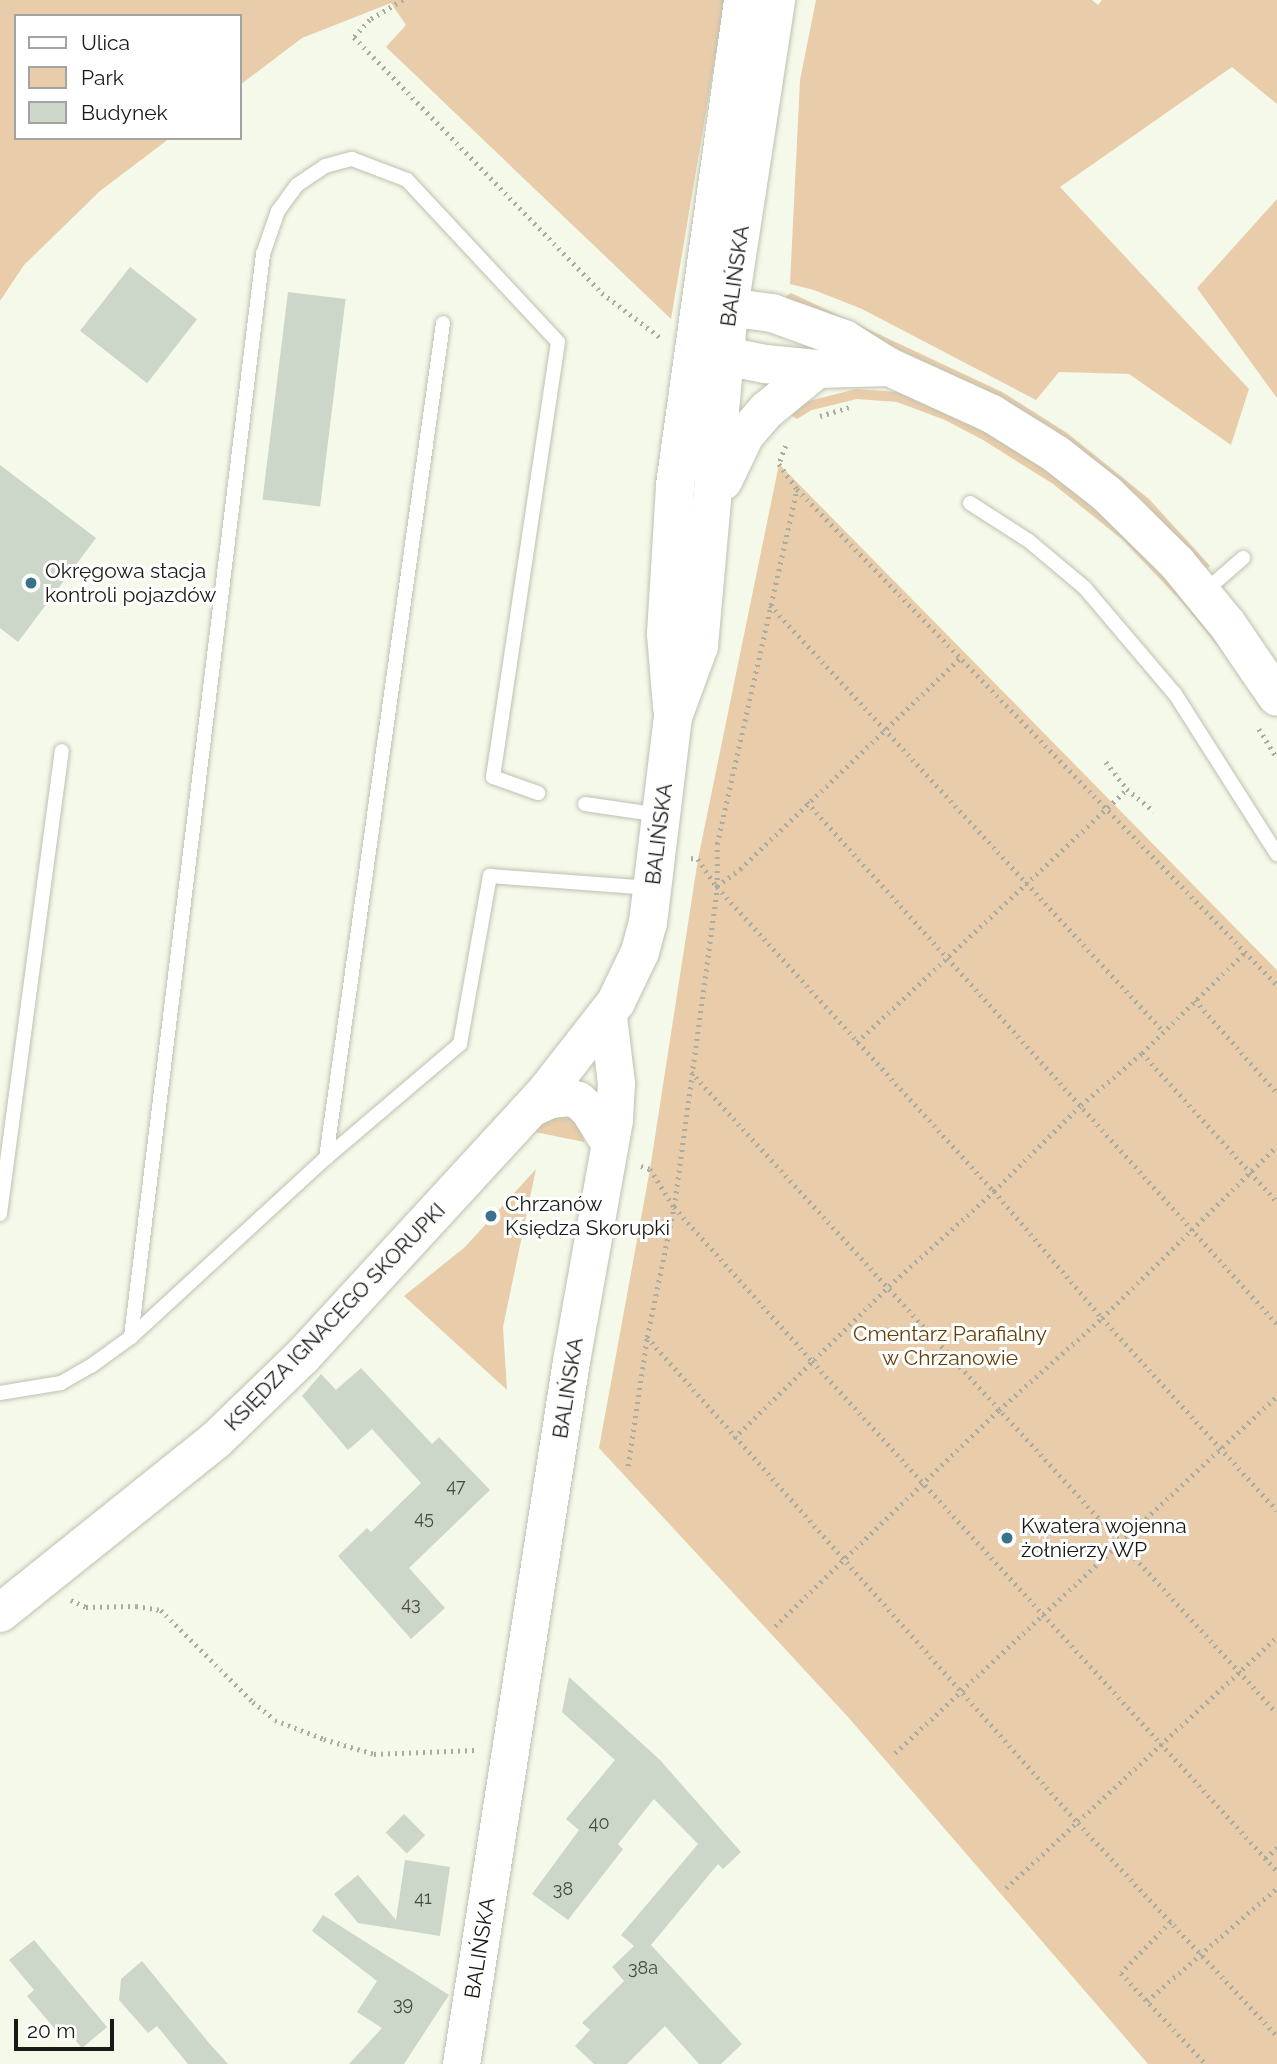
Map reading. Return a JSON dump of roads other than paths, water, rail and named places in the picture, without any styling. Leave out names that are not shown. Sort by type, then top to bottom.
[{"type":"main road","name":"BALIŃSKA","points":[[673,718],[666,634],[676,485],[709,353],[743,0]]},
{"type":"main road","name":"BALIŃSKA","points":[[715,306],[776,0]]},
{"type":"main road","points":[[715,306],[772,313],[801,321],[844,339],[889,367],[992,414],[1063,459],[1160,544],[1203,593],[1277,697]]},
{"type":"main road","name":"BALIŃSKA","points":[[608,1017],[640,952],[648,923],[673,718],[699,646],[712,516],[709,353]]},
{"type":"main road","points":[[709,353],[765,364],[817,369],[889,367]]},
{"type":"main road","points":[[712,516],[729,463],[745,435],[767,410],[817,369]]},
{"type":"main road","name":"KSIĘDZA IGNACEGO SKORUPKI","points":[[0,1613],[216,1440],[302,1357],[390,1265],[533,1107],[608,1017]]},
{"type":"street","name":"BALIŃSKA","points":[[461,2064],[571,1361],[620,1152],[616,1083],[608,1017]]},
{"type":"street","points":[[533,1107],[550,1099],[569,1097],[578,1100],[588,1109],[620,1152]]},
{"type":"lane","points":[[131,1337],[263,254],[278,211],[297,185],[326,166],[352,159],[407,180],[558,342],[493,777],[538,793]]},
{"type":"lane","points":[[326,1158],[443,323]]},
{"type":"lane","points":[[971,503],[1029,541],[1085,588],[1175,694],[1277,854]]},
{"type":"lane","points":[[1203,593],[1243,558]]},
{"type":"lane","points":[[0,1214],[62,751]]},
{"type":"lane","points":[[585,803],[660,815]]},
{"type":"lane","points":[[0,1393],[61,1383],[92,1366],[131,1337],[326,1158],[460,1044],[490,876],[652,888]]},
{"type":"place","name":"Okręgowa stacja kontroli pojazdów","points":[[31,583]]},
{"type":"place","name":"Chrzanów Księdza Skorupki","points":[[491,1216]]},
{"type":"place","name":"Kwatera wojenna żołnierzy WP","points":[[1007,1538]]},
{"type":"park label","name":"Cmentarz Parafialny w Chrzanowie","points":[[950,1346]]}]
